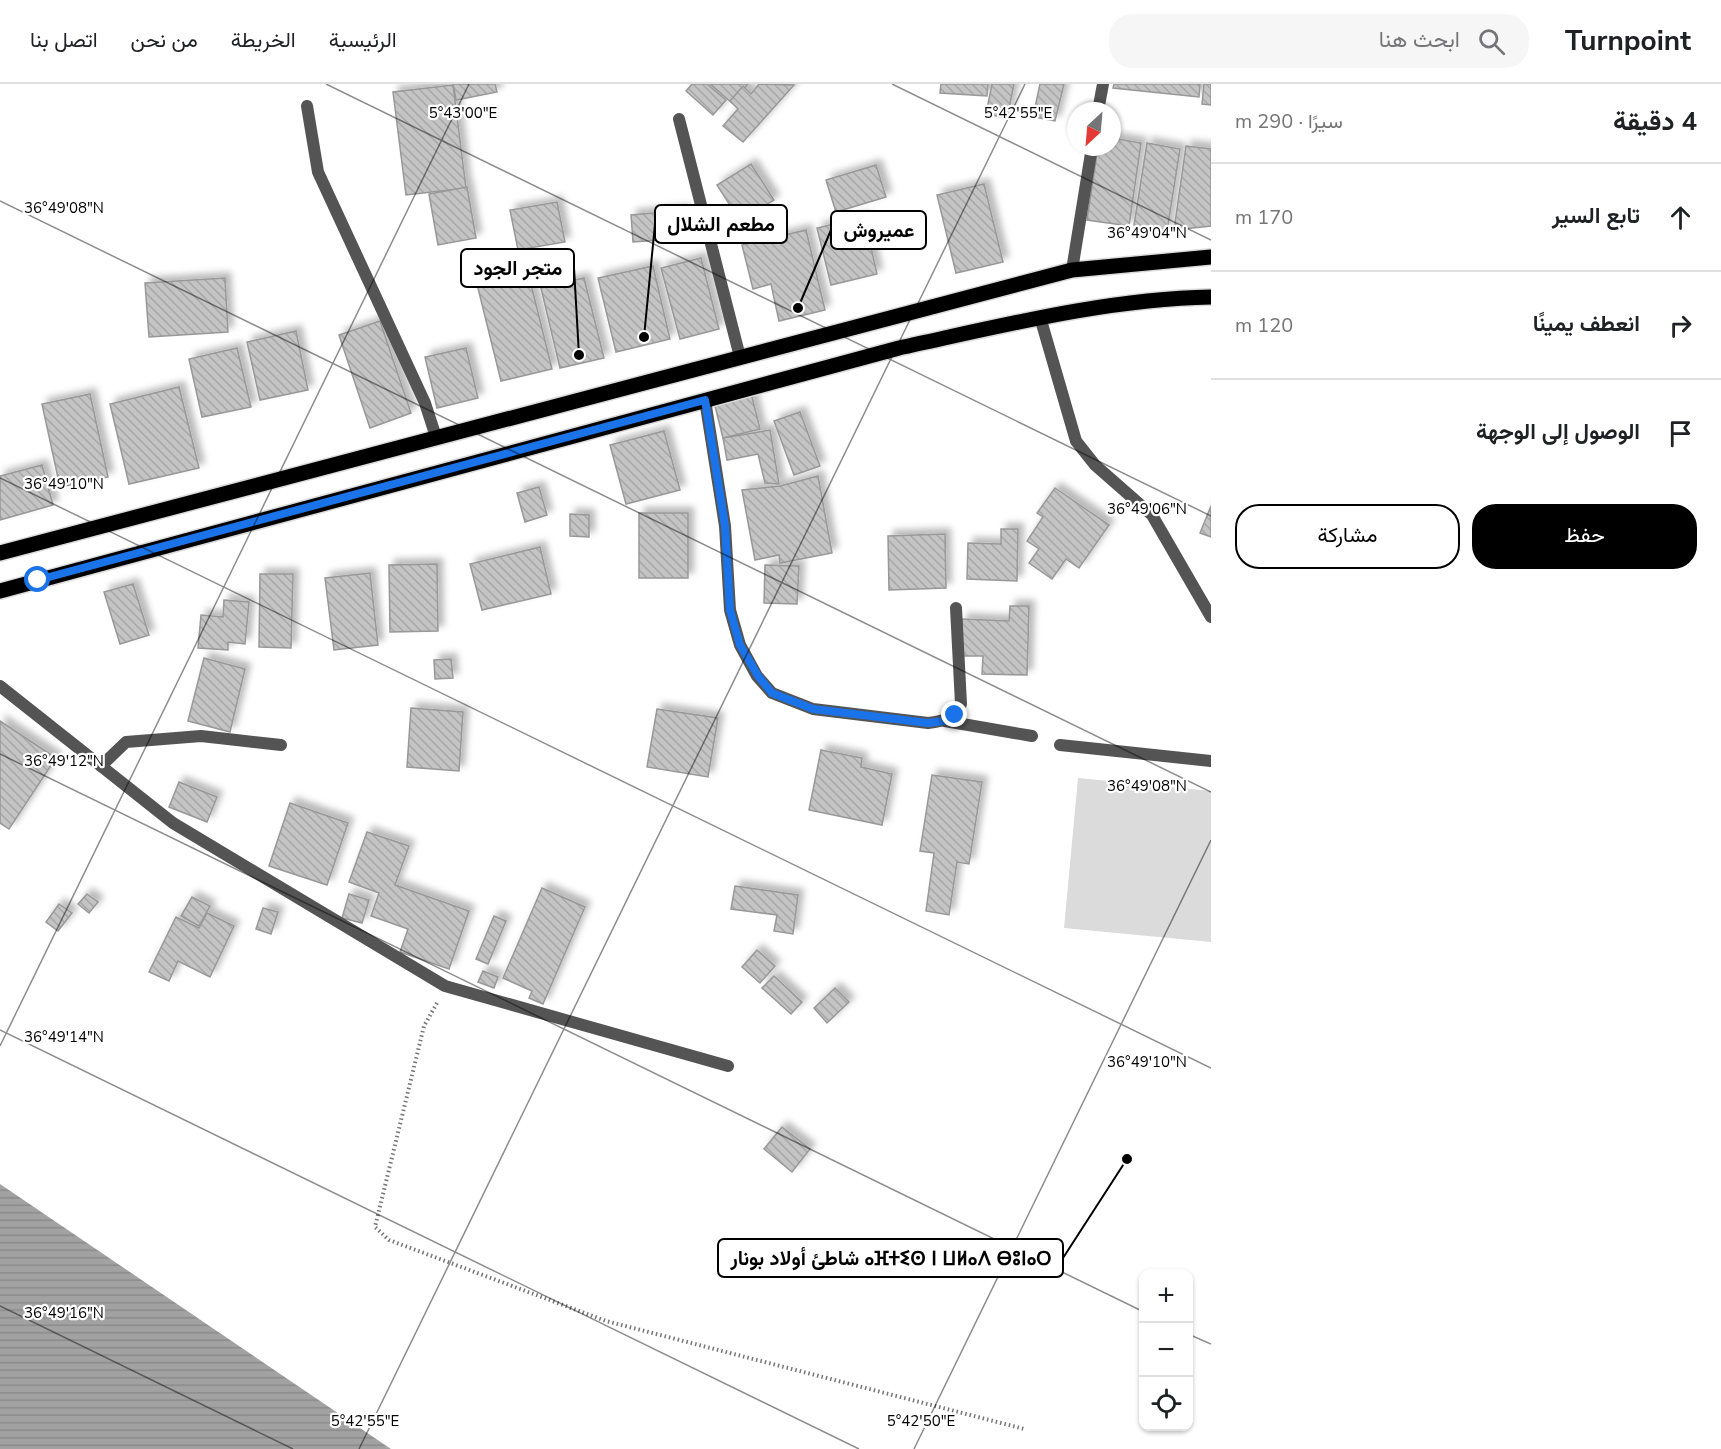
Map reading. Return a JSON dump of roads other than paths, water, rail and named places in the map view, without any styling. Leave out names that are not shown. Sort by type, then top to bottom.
[{"type":"main road","points":[[0,553],[1072,270],[1211,257]]},
{"type":"main road","points":[[0,591],[899,348],[1040,317],[1181,297],[1211,297]]},
{"type":"street","points":[[1100,102],[1103,84]]},
{"type":"street","points":[[307,106],[318,172],[425,403],[436,437]]},
{"type":"street","points":[[679,119],[740,357]]},
{"type":"street","points":[[1072,270],[1091,156]]},
{"type":"street","points":[[1040,317],[1076,441],[1095,465],[1152,515],[1211,617]]},
{"type":"street","points":[[705,400],[725,526],[730,610],[740,645],[758,676],[772,693],[813,709],[928,723],[945,721],[1032,736]]},
{"type":"street","points":[[945,721],[955,715],[961,704],[956,608]]},
{"type":"street","points":[[0,686],[173,824],[445,986],[728,1066]]},
{"type":"street","points":[[101,766],[126,742],[201,736],[281,745]]},
{"type":"street","points":[[1060,745],[1211,761]]},
{"type":"place","name":"عميروش","points":[[798,308]]},
{"type":"place","name":"مطعم الشلال","points":[[644,337]]},
{"type":"place","name":"متجر الجود","points":[[579,355]]},
{"type":"place","name":"شاطئ أولاد بونار ⴰⴼⵜⵉⵙ ⵏ ⵡⵍⴰⴷ ⴱⵓⵏⴰⵔ","points":[[1127,1159]]}]
